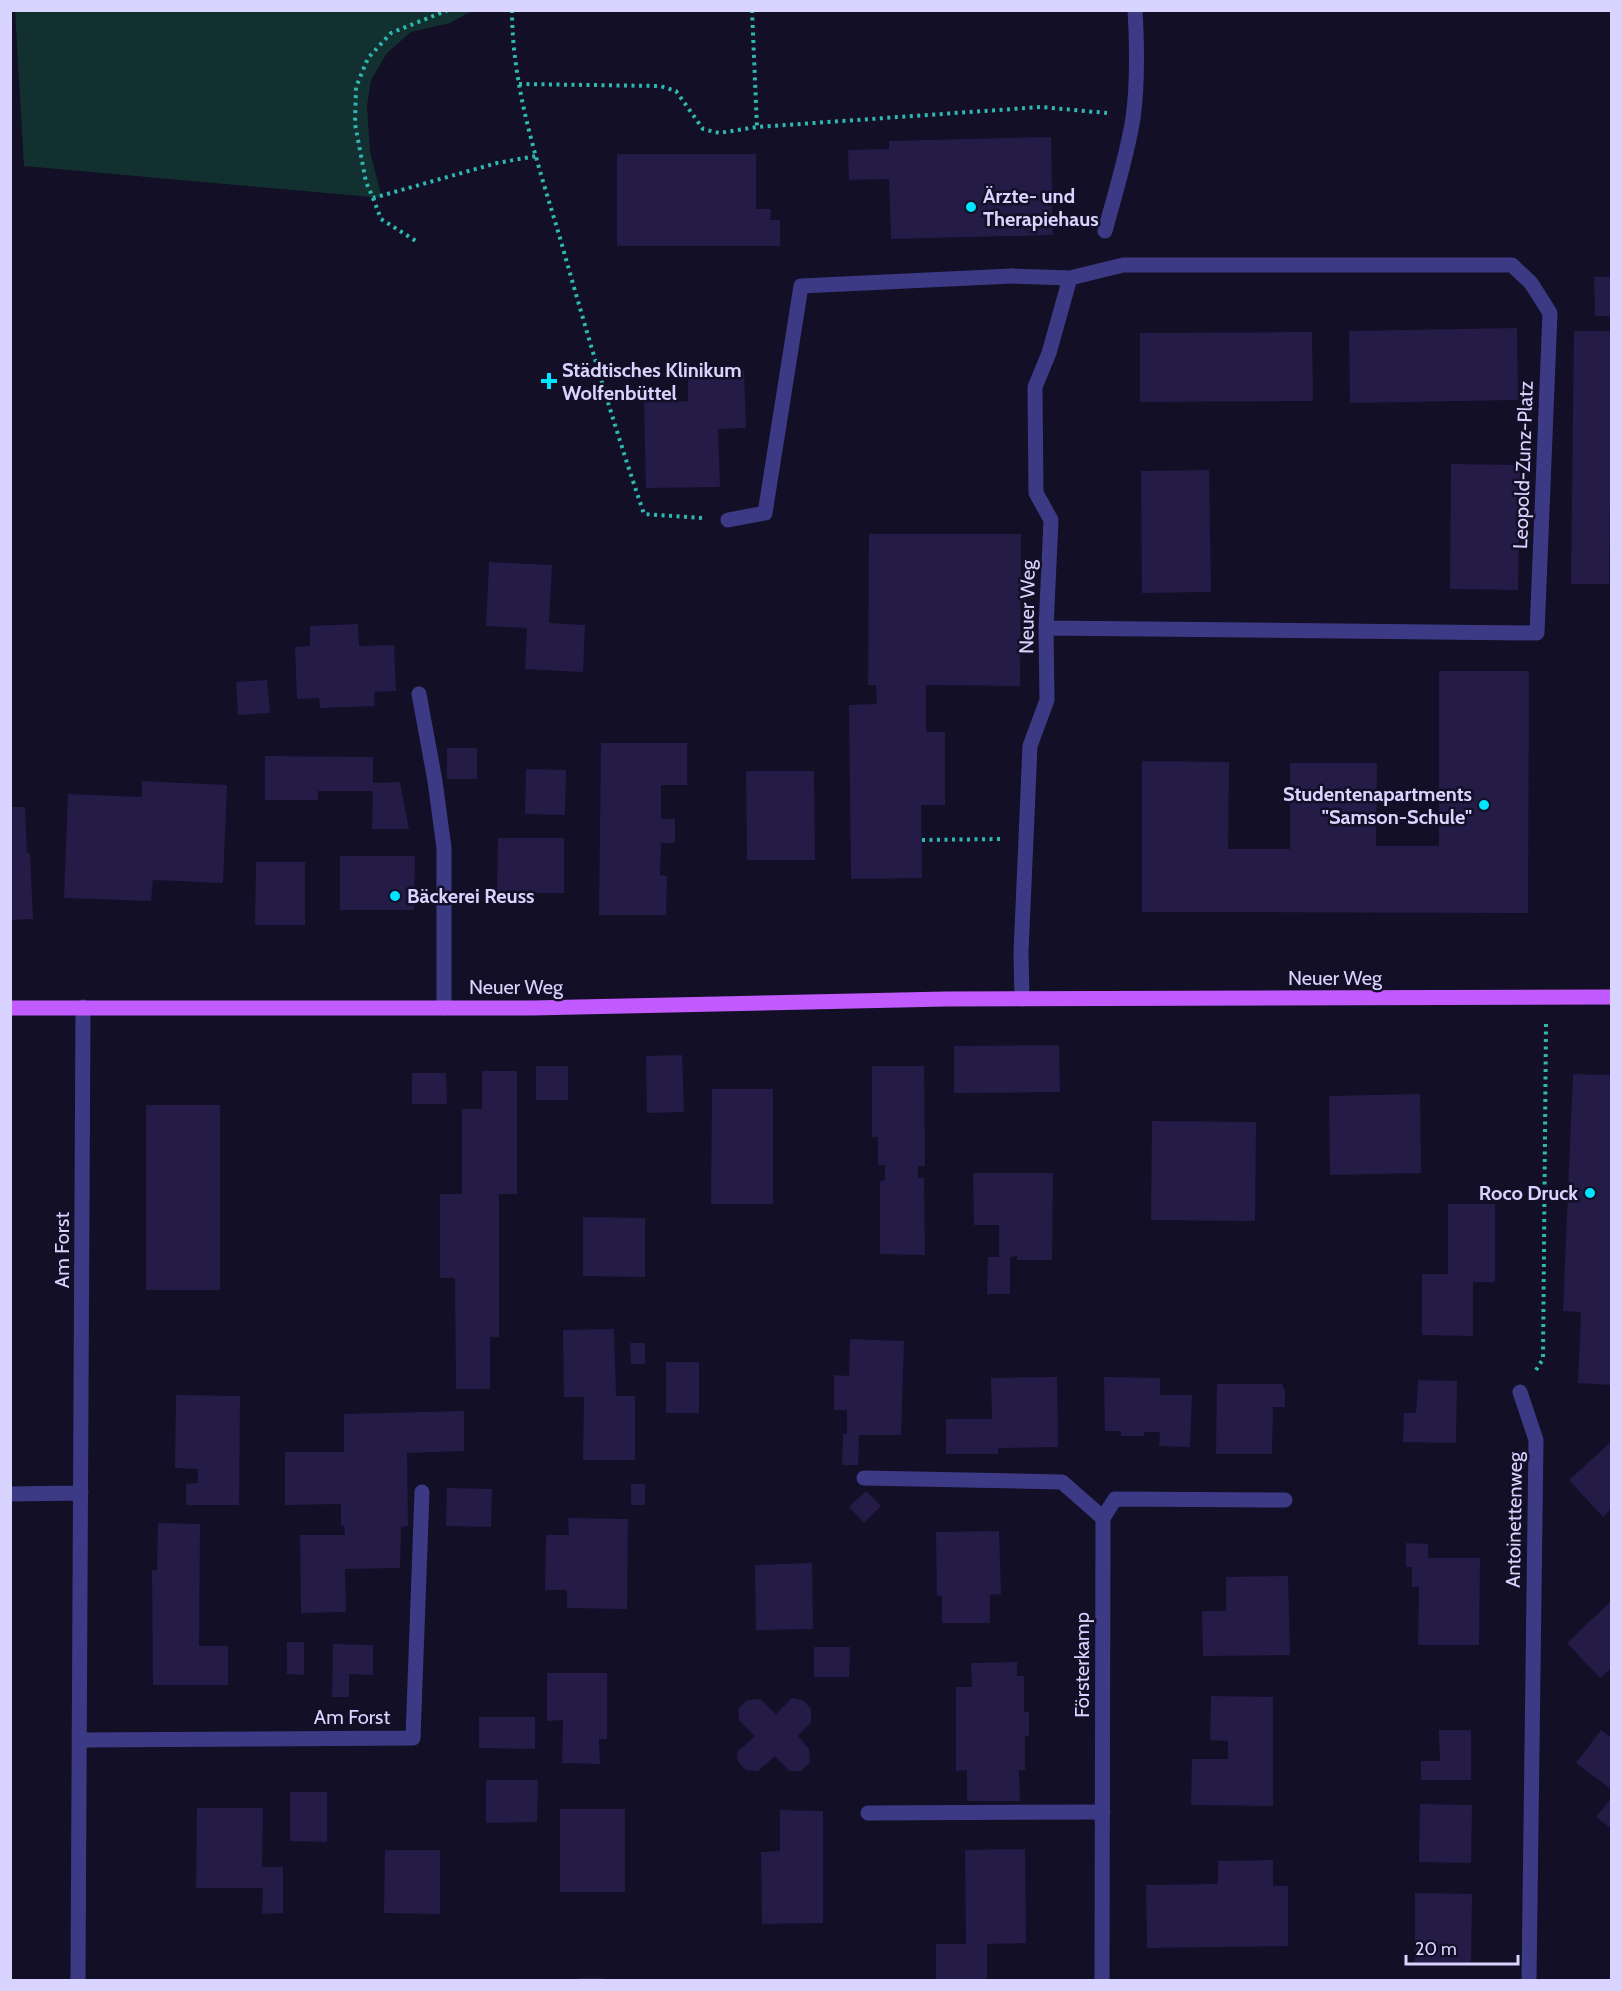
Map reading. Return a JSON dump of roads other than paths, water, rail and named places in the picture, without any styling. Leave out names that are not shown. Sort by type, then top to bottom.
[{"type":"main road","name":"Neuer Weg","points":[[10,1008],[444,1008],[1022,999],[1611,997]]},
{"type":"street","points":[[1105,231],[1125,158],[1133,117],[1137,42],[1135,10]]},
{"type":"street","name":"Leopold-Zunz-Platz","points":[[1046,628],[1537,633],[1550,313],[1531,283],[1512,265],[1123,265],[1070,278]]},
{"type":"street","points":[[728,520],[765,513],[801,286],[1012,276],[1070,278]]},
{"type":"street","name":"Neuer Weg","points":[[1022,999],[1021,953],[1030,746],[1047,700],[1046,628],[1051,520],[1036,493],[1035,387],[1049,353],[1070,278]]},
{"type":"street","points":[[419,694],[435,781],[444,848],[444,1008]]},
{"type":"street","name":"Am Forst","points":[[78,1980],[83,1007]]},
{"type":"street","name":"Antoinettenweg","points":[[1521,1392],[1536,1440],[1529,1980]]},
{"type":"street","points":[[864,1478],[1062,1482],[1103,1518],[1115,1499],[1285,1500]]},
{"type":"street","name":"Am Forst","points":[[80,1740],[413,1738],[422,1492]]},
{"type":"street","points":[[10,1494],[81,1493]]},
{"type":"street","name":"Försterkamp","points":[[1102,1980],[1103,1518]]},
{"type":"street","points":[[868,1813],[1103,1812]]},
{"type":"place","name":"Ärzte- und Therapiehaus","points":[[971,207]]},
{"type":"place","name":"Städtisches Klinikum Wolfenbüttel","points":[[549,381]]},
{"type":"place","name":"Studentenapartments \"Samson-Schule\"","points":[[1484,805]]},
{"type":"place","name":"Bäckerei Reuss","points":[[395,896]]},
{"type":"place","name":"Roco Druck","points":[[1590,1193]]}]
